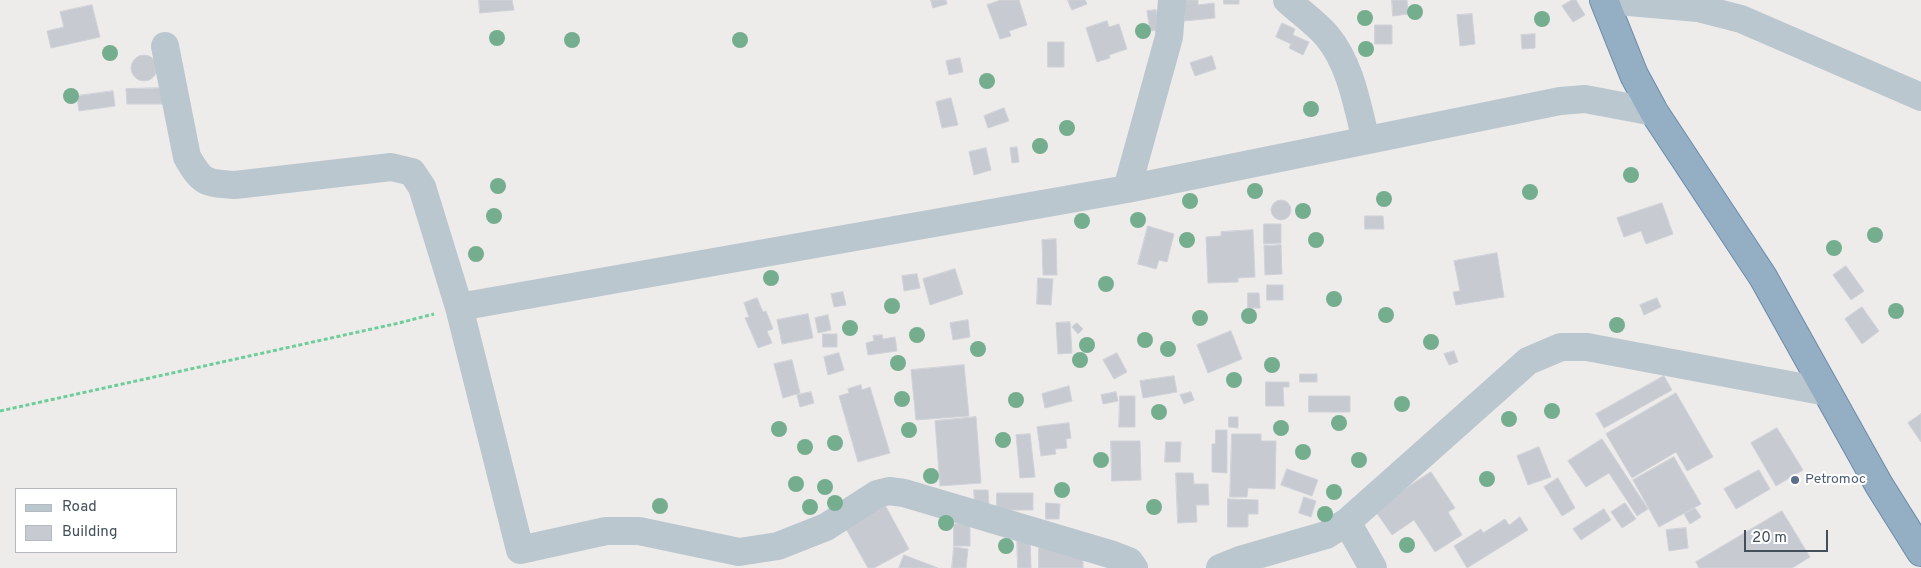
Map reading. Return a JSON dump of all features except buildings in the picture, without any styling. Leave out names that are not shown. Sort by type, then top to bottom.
[{"type":"highway","points":[[1605,0],[1634,76],[1654,112],[1763,277],[1879,485],[1921,552]]},
{"type":"street","points":[[1127,189],[1169,37],[1172,0]]},
{"type":"street","points":[[1287,0],[1327,36],[1341,58],[1350,79],[1366,140]]},
{"type":"street","points":[[1605,0],[1698,8],[1741,19],[1921,97]]},
{"type":"street","points":[[165,46],[187,157],[196,173],[210,183],[235,185],[391,167],[412,172],[422,187],[458,307],[520,550],[606,531],[639,531],[739,552],[778,546],[826,527],[877,494],[889,491],[904,493],[1113,555],[1129,561],[1134,568]]},
{"type":"street","points":[[458,307],[1127,189],[1560,101],[1585,100],[1654,112]]},
{"type":"street","points":[[1220,568],[1240,560],[1326,535],[1348,522],[1528,361],[1561,347],[1587,347],[1827,392]]},
{"type":"street","points":[[1348,522],[1373,568]]},
{"type":"path","points":[[0,411],[399,323],[458,307]]},
{"type":"place","name":"Petromoc","points":[[1795,480]]}]
